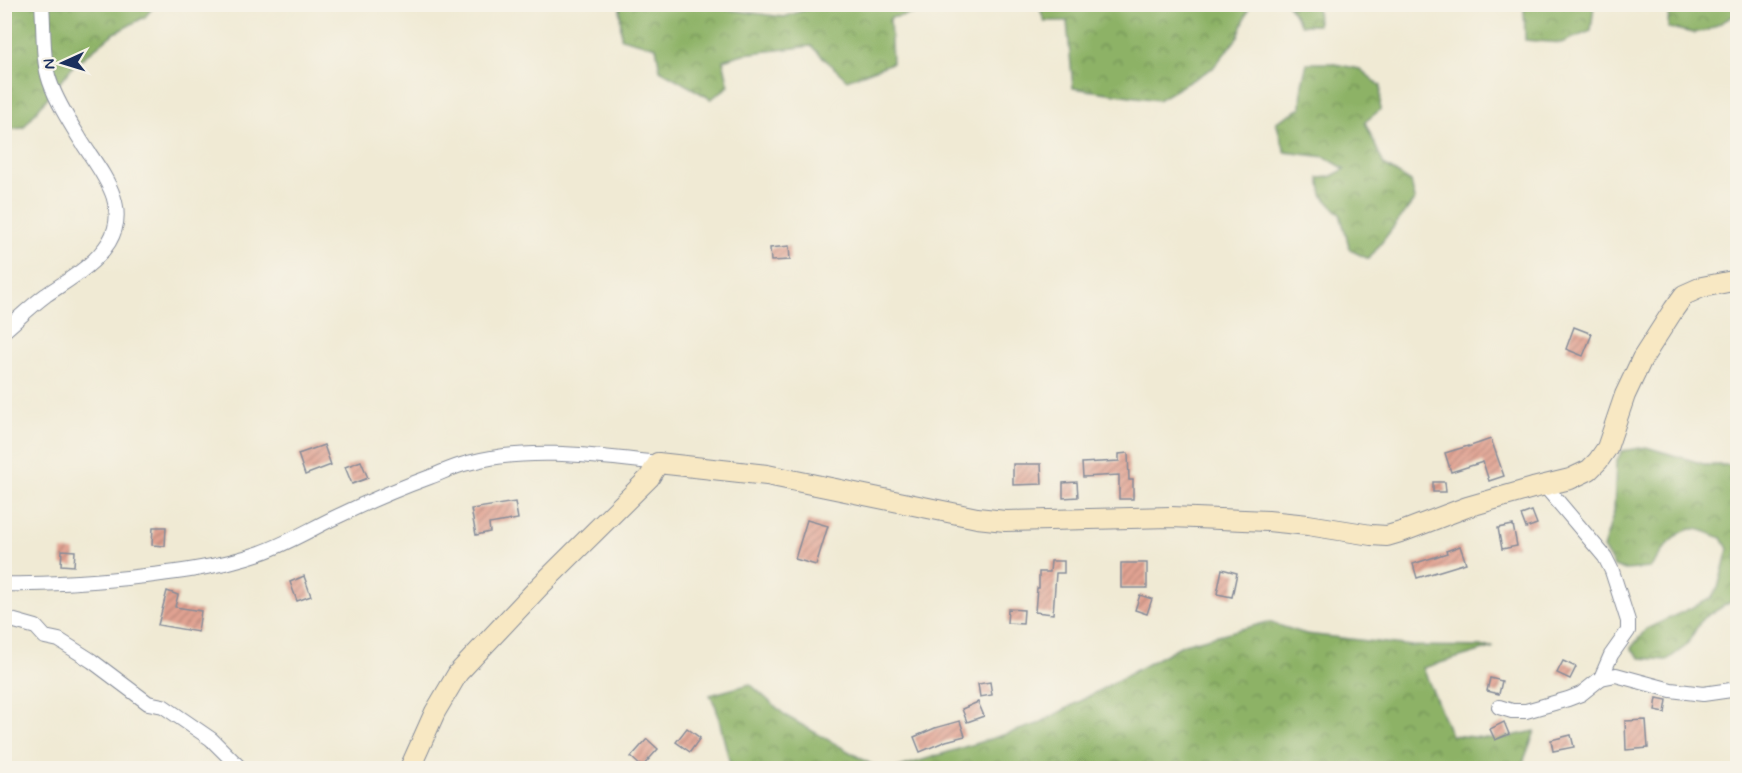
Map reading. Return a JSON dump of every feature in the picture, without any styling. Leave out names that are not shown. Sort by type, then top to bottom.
[{"type":"street","points":[[4,331],[37,302],[82,271],[98,256],[108,243],[116,222],[110,185],[80,139],[49,80],[42,4]]},
{"type":"street","points":[[4,584],[92,581],[204,568],[261,553],[395,490],[468,463],[508,456],[549,454],[587,455],[767,475],[977,518],[1005,521],[1171,517],[1278,522],[1387,536],[1467,507],[1569,479],[1589,470],[1607,448],[1625,395],[1642,359],[1684,295],[1702,287],[1737,280]]},
{"type":"street","points":[[410,768],[435,712],[458,673],[649,478],[658,463]]},
{"type":"street","points":[[1544,485],[1605,557],[1628,621],[1628,631],[1611,654],[1602,678]]},
{"type":"street","points":[[4,618],[36,627],[45,637],[59,640],[92,661],[148,703],[164,706],[211,739],[240,768]]},
{"type":"street","points":[[1498,707],[1512,711],[1526,711],[1569,699],[1581,694],[1602,678],[1616,675],[1671,690],[1703,694],[1737,689]]},
{"type":"green space","points":[[1039,4],[1250,5],[1238,37],[1213,68],[1158,100],[1073,88],[1067,21],[1044,21]]},
{"type":"green space","points":[[4,5],[155,5],[145,17],[113,34],[73,66],[23,128],[5,130]]},
{"type":"green space","points":[[620,5],[710,5],[715,8],[784,17],[819,5],[944,5],[943,8],[890,18],[892,63],[847,80],[811,46],[743,54],[723,60],[729,86],[711,99],[660,70],[656,47],[621,38]]},
{"type":"green space","points":[[1288,5],[1317,5],[1318,25],[1301,25]]},
{"type":"green space","points":[[1524,5],[1594,5],[1591,31],[1561,43],[1525,40]]},
{"type":"green space","points":[[1669,5],[1737,5],[1737,14],[1708,30],[1694,33],[1668,28]]},
{"type":"green space","points":[[1307,63],[1330,63],[1360,69],[1381,86],[1380,110],[1365,122],[1384,165],[1411,182],[1415,199],[1369,259],[1350,250],[1340,214],[1322,195],[1319,178],[1330,177],[1345,169],[1325,157],[1285,152],[1276,122],[1301,108],[1302,84]]},
{"type":"green space","points":[[1646,447],[1707,465],[1737,465],[1737,598],[1702,619],[1686,646],[1667,660],[1640,658],[1631,648],[1646,629],[1710,599],[1718,588],[1728,549],[1722,538],[1695,529],[1688,530],[1669,543],[1650,568],[1625,570],[1614,566],[1603,548],[1614,512],[1616,462],[1622,451]]},
{"type":"green space","points":[[1268,622],[1306,634],[1412,646],[1494,647],[1423,668],[1451,735],[1497,739],[1535,731],[1521,768],[897,768],[1038,724],[1184,644]]},
{"type":"green space","points":[[750,684],[786,716],[878,768],[731,768],[716,707],[710,695]]},
{"type":"building","points":[[789,246],[790,260],[771,261],[770,248]]},
{"type":"building","points":[[1574,327],[1592,334],[1583,356],[1566,349]]},
{"type":"building","points":[[1491,439],[1504,476],[1489,481],[1483,462],[1451,472],[1445,453]]},
{"type":"building","points":[[324,445],[331,465],[305,475],[298,454]]},
{"type":"building","points":[[1128,453],[1129,480],[1133,480],[1133,499],[1119,499],[1119,475],[1083,477],[1082,463],[1119,461],[1119,454]]},
{"type":"building","points":[[361,461],[368,478],[352,484],[345,467]]},
{"type":"building","points":[[1013,464],[1041,464],[1042,484],[1013,485]]},
{"type":"building","points":[[1077,482],[1078,497],[1063,498],[1063,483]]},
{"type":"building","points":[[1433,482],[1445,482],[1446,492],[1433,492]]},
{"type":"building","points":[[515,502],[518,519],[489,524],[490,532],[476,535],[471,509]]},
{"type":"building","points":[[1532,511],[1537,524],[1526,528],[1521,515]]},
{"type":"building","points":[[807,520],[828,526],[816,565],[795,559]]},
{"type":"building","points":[[1513,525],[1517,546],[1502,549],[1498,528]]},
{"type":"building","points":[[153,527],[166,527],[165,546],[152,545]]},
{"type":"building","points":[[1460,546],[1466,563],[1417,578],[1413,564],[1447,553],[1446,551]]},
{"type":"building","points":[[62,550],[75,551],[74,566],[61,565]]},
{"type":"building","points":[[1051,561],[1064,561],[1064,573],[1056,573],[1053,614],[1035,612],[1039,572],[1050,572]]},
{"type":"building","points":[[1121,563],[1147,563],[1147,588],[1121,588]]},
{"type":"building","points":[[1222,569],[1237,573],[1232,597],[1217,594]]},
{"type":"building","points":[[304,576],[311,596],[297,601],[290,582]]},
{"type":"building","points":[[167,591],[178,595],[175,607],[201,611],[198,632],[158,625]]},
{"type":"building","points":[[1140,595],[1152,599],[1147,614],[1135,610]]},
{"type":"building","points":[[1008,609],[1024,610],[1023,624],[1007,623]]},
{"type":"building","points":[[1563,661],[1576,667],[1570,679],[1557,673]]},
{"type":"building","points":[[1490,678],[1502,681],[1499,694],[1487,691]]},
{"type":"building","points":[[990,682],[992,695],[980,697],[978,684]]},
{"type":"building","points":[[1657,698],[1667,700],[1665,713],[1655,711]]},
{"type":"building","points":[[978,702],[984,716],[967,722],[962,709]]},
{"type":"building","points":[[1646,720],[1648,748],[1626,750],[1625,721]]},
{"type":"building","points":[[960,721],[965,736],[920,752],[914,737]]},
{"type":"building","points":[[1504,722],[1509,734],[1495,740],[1490,729]]},
{"type":"building","points":[[687,728],[700,738],[690,752],[676,742]]},
{"type":"building","points":[[1571,735],[1574,747],[1553,751],[1551,740]]},
{"type":"building","points":[[647,739],[658,749],[642,767],[631,757]]}]
